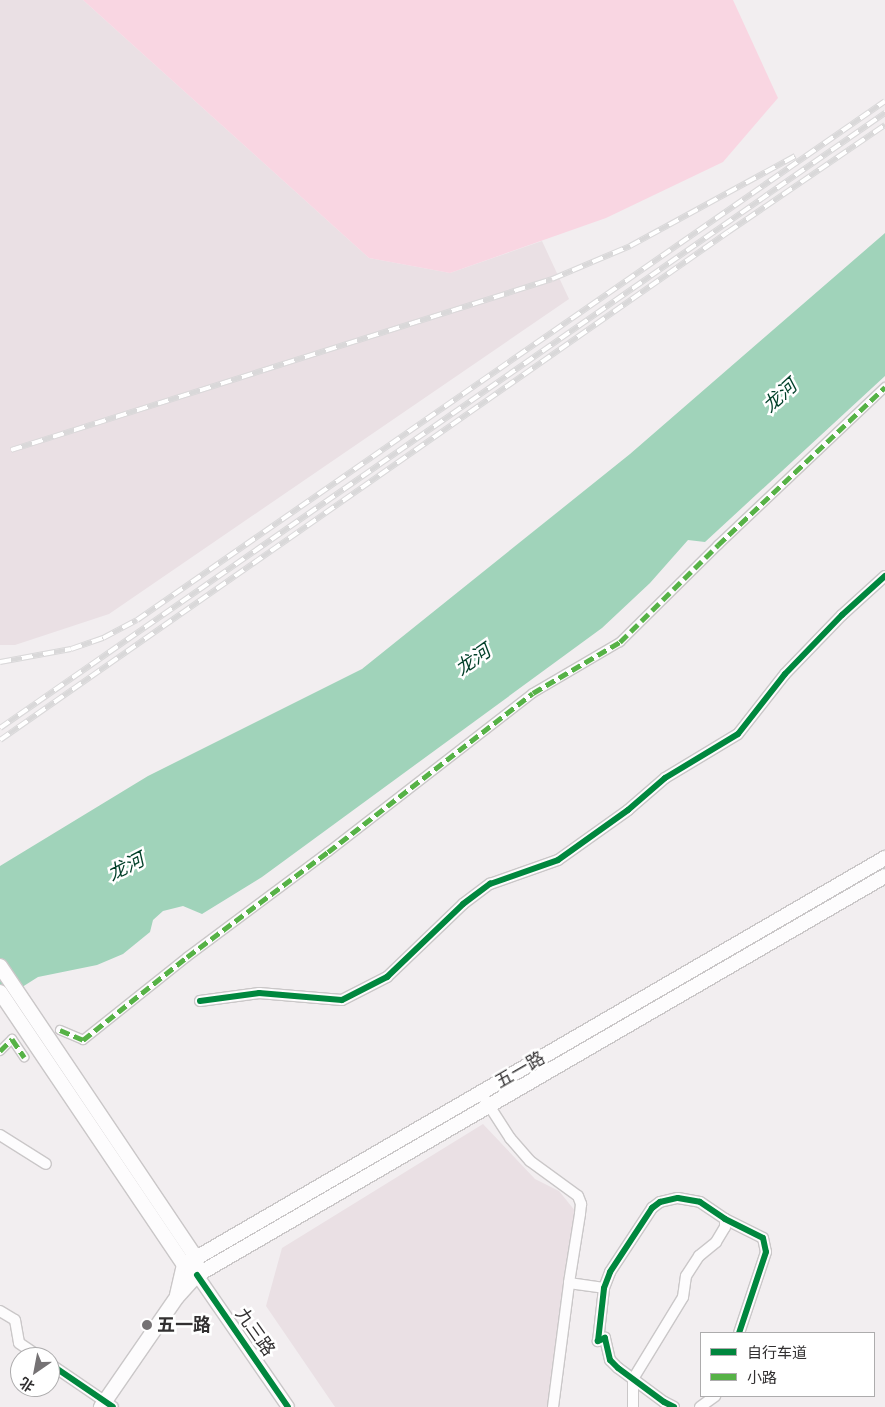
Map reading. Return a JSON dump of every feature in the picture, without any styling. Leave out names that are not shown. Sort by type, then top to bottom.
[{"type":"main road","name":"五一路","points":[[177,1297],[190,1261],[885,858]]},
{"type":"main road","name":"五一路","points":[[106,1405],[177,1297],[197,1275],[885,876]]},
{"type":"main road","points":[[0,966],[190,1261],[197,1275]]},
{"type":"main road","points":[[0,992],[190,1261]]},
{"type":"street","points":[[60,1030],[83,1040],[187,957],[328,852],[533,693],[620,642],[718,545],[885,387]]},
{"type":"street","points":[[200,1001],[259,993],[342,1000],[387,977],[463,904],[490,884],[558,860],[628,810],[665,778],[738,734],[785,674],[842,615],[885,576]]},
{"type":"street","points":[[0,1051],[12,1039],[24,1057]]},
{"type":"street","points":[[481,1093],[510,1138],[530,1161],[578,1196],[581,1204],[553,1407]]},
{"type":"street","points":[[0,1135],[46,1164]]},
{"type":"street","points":[[674,1407],[664,1402],[610,1360],[606,1338],[598,1341],[604,1288],[610,1272],[652,1208],[660,1202],[678,1198],[700,1202],[763,1238],[766,1252],[739,1332]]},
{"type":"street","points":[[633,1407],[634,1379],[683,1297],[686,1276],[699,1256],[716,1242],[725,1227],[726,1218]]},
{"type":"street","name":"九三路","points":[[197,1275],[288,1407]]},
{"type":"street","points":[[569,1283],[604,1288]]},
{"type":"street","points":[[0,1311],[15,1320],[19,1343],[25,1347]]},
{"type":"street","points":[[60,1371],[106,1405]]},
{"type":"street","points":[[700,1407],[714,1397]]},
{"type":"shaded area","points":[[0,0],[83,0],[369,258],[450,273],[542,241],[569,299],[109,614],[15,645],[0,645]]},
{"type":"shaded area","points":[[83,0],[733,0],[778,98],[723,162],[606,218],[450,273],[369,258]]},
{"type":"shaded area","points":[[483,1124],[535,1179],[559,1191],[576,1212],[550,1407],[335,1407],[266,1306],[282,1248]]},
{"type":"water","name":"龙河","points":[[885,233],[885,376],[705,542],[688,540],[650,583],[602,628],[262,877],[202,914],[183,906],[163,911],[153,920],[150,932],[123,954],[97,965],[38,977],[0,1001],[0,866],[148,776],[362,669],[630,454]]},
{"type":"railway","points":[[0,662],[71,649],[103,638],[137,620],[885,101]]},
{"type":"railway","points":[[0,728],[885,113]]},
{"type":"railway","points":[[0,740],[728,232],[885,125]]},
{"type":"railway","points":[[11,450],[552,279],[630,246],[795,156]]},
{"type":"marked path","points":[[60,1030],[83,1040],[187,957],[328,852],[533,693],[620,642],[718,545],[885,387]]},
{"type":"marked path","points":[[0,1051],[12,1039],[24,1057]]},
{"type":"cycle path","points":[[200,1001],[259,993],[342,1000],[387,977],[463,904],[490,884],[558,860],[628,810],[665,778],[738,734],[785,674],[842,615],[885,576]]},
{"type":"cycle path","points":[[674,1407],[664,1402],[618,1368],[610,1360],[605,1338],[598,1341],[604,1288],[610,1272],[652,1208],[660,1202],[678,1198],[700,1202],[725,1219],[763,1238],[766,1252],[739,1332]]},
{"type":"cycle path","points":[[197,1275],[288,1407]]},
{"type":"cycle path","points":[[60,1371],[113,1407]]},
{"type":"place","name":"五一路","points":[[147,1325]]}]
